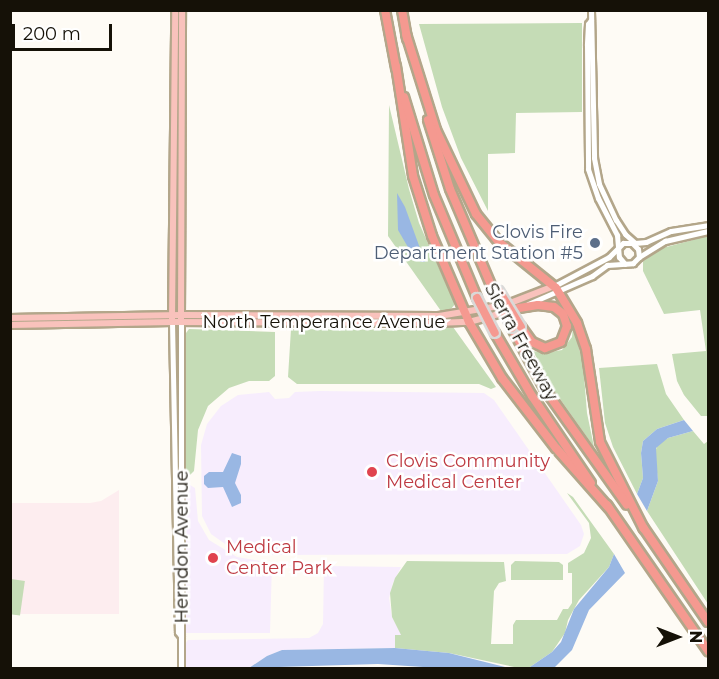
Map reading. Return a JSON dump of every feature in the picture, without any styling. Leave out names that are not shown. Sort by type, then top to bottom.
[{"type":"highway","name":"Sierra Freeway","points":[[385,10],[396,66],[424,166],[477,298],[532,396],[708,651]]},
{"type":"highway","points":[[402,10],[406,34],[436,148],[477,254],[497,292],[534,344],[548,348],[561,342],[567,326],[563,315],[554,307],[538,305],[519,308]]},
{"type":"highway","points":[[406,34],[429,112],[476,214],[499,242],[556,289],[577,323],[586,350],[600,442],[611,468],[644,529]]},
{"type":"highway","points":[[396,66],[413,176],[432,236],[469,322],[502,378],[556,448],[608,507]]},
{"type":"highway","name":"Sierra Freeway","points":[[497,292],[512,328],[544,388],[708,622]]},
{"type":"main road","points":[[175,10],[174,59],[177,115]]},
{"type":"main road","name":"Herndon Avenue","points":[[181,636],[178,632],[172,319],[182,10]]},
{"type":"main road","points":[[591,10],[595,166],[599,184],[616,220],[638,249],[639,257]]},
{"type":"main road","points":[[591,20],[588,24],[587,45],[588,162],[598,198],[617,235],[619,257],[626,264],[633,264],[639,257],[665,241],[708,231]]},
{"type":"main road","name":"Herndon Avenue","points":[[177,115],[180,166],[181,636]]},
{"type":"main road","points":[[618,247],[623,243],[645,243],[665,233],[708,225]]},
{"type":"main road","name":"North Temperance Avenue","points":[[10,318],[469,322],[519,308],[609,257],[618,247]]},
{"type":"main road","name":"North Temperance Avenue","points":[[181,319],[424,316],[465,313],[519,301],[556,289],[592,276],[607,265],[626,264]]},
{"type":"main road","name":"North Temperance Avenue","points":[[10,325],[172,319]]},
{"type":"main road","points":[[181,636],[181,669]]},
{"type":"shaded area","name":"Clovis Community Medical Center","points":[[269,392],[275,399],[289,398],[295,392],[484,393],[494,400],[581,525],[584,534],[580,546],[567,554],[265,555],[244,552],[228,546],[211,534],[202,516],[201,445],[207,424],[221,406],[238,395]]},
{"type":"shaded area","name":"Medical Center Park","points":[[190,485],[195,488],[198,521],[209,540],[237,557],[272,563],[270,633],[186,633],[186,489]]},
{"type":"shaded area","points":[[119,490],[119,614],[11,614],[11,503],[90,503],[101,501]]},
{"type":"shaded area","points":[[324,566],[401,567],[389,598],[392,617],[402,635],[395,636],[395,648],[282,650],[267,656],[249,668],[185,668],[185,644],[188,640],[309,638],[318,633],[323,624]]},
{"type":"green space","points":[[582,23],[582,112],[516,113],[515,153],[488,154],[488,211],[461,158],[442,107],[419,24]]},
{"type":"green space","points":[[389,105],[419,223],[455,304],[451,309],[441,311],[388,236]]},
{"type":"green space","points":[[708,236],[708,416],[701,416],[684,395],[677,381],[672,354],[706,351],[700,310],[664,314],[643,271],[643,262],[646,256],[655,250]]},
{"type":"green space","points":[[573,326],[583,363],[587,413],[594,447],[553,389],[533,351],[545,353],[562,350],[572,337]]},
{"type":"green space","points":[[453,327],[496,387],[491,389],[479,384],[297,384],[288,377],[291,329],[435,330]]},
{"type":"green space","points":[[189,329],[275,332],[275,376],[269,381],[249,381],[229,388],[208,406],[198,430],[194,471],[190,475],[186,471],[185,419],[186,333]]},
{"type":"green space","points":[[657,364],[666,394],[684,420],[657,429],[643,441],[641,453],[643,478],[637,494],[613,447],[605,423],[599,368]]},
{"type":"green space","points":[[693,431],[704,444],[708,441],[708,604],[647,511],[658,481],[655,454],[657,445],[668,438]]},
{"type":"green space","points":[[567,493],[573,497],[614,554],[609,567],[579,600],[568,620],[565,633],[552,652],[530,667],[519,668],[449,653],[395,648],[395,635],[401,635],[392,617],[390,593],[395,578],[407,561],[504,562],[506,581],[499,583],[494,591],[491,644],[513,644],[513,625],[516,620],[557,620],[563,609],[568,609],[572,603],[572,573],[568,573],[568,563],[584,553],[591,538],[589,523]]},
{"type":"green space","points":[[515,561],[559,562],[563,565],[563,580],[511,580],[511,565]]},
{"type":"green space","points":[[11,579],[25,581],[20,616],[10,614]]},
{"type":"water","points":[[397,193],[405,207],[425,262],[421,262],[409,249],[398,230]]},
{"type":"water","points":[[684,420],[693,431],[668,438],[656,448],[658,481],[647,511],[637,494],[643,478],[641,453],[643,441],[657,429]]},
{"type":"water","points":[[232,453],[241,456],[235,483],[241,495],[241,503],[232,507],[223,487],[208,488],[204,484],[204,476],[209,472],[223,472]]},
{"type":"water","points":[[614,554],[625,573],[589,610],[572,650],[554,668],[438,668],[378,664],[249,668],[267,656],[282,650],[395,648],[449,653],[505,667],[530,667],[552,652],[561,642],[574,609],[609,567]]},
{"type":"place","name":"Clovis Fire Department Station #5","points":[[595,243]]},
{"type":"place","name":"Clovis Community Medical Center","points":[[372,472]]},
{"type":"place","name":"Medical Center Park","points":[[213,558]]}]
